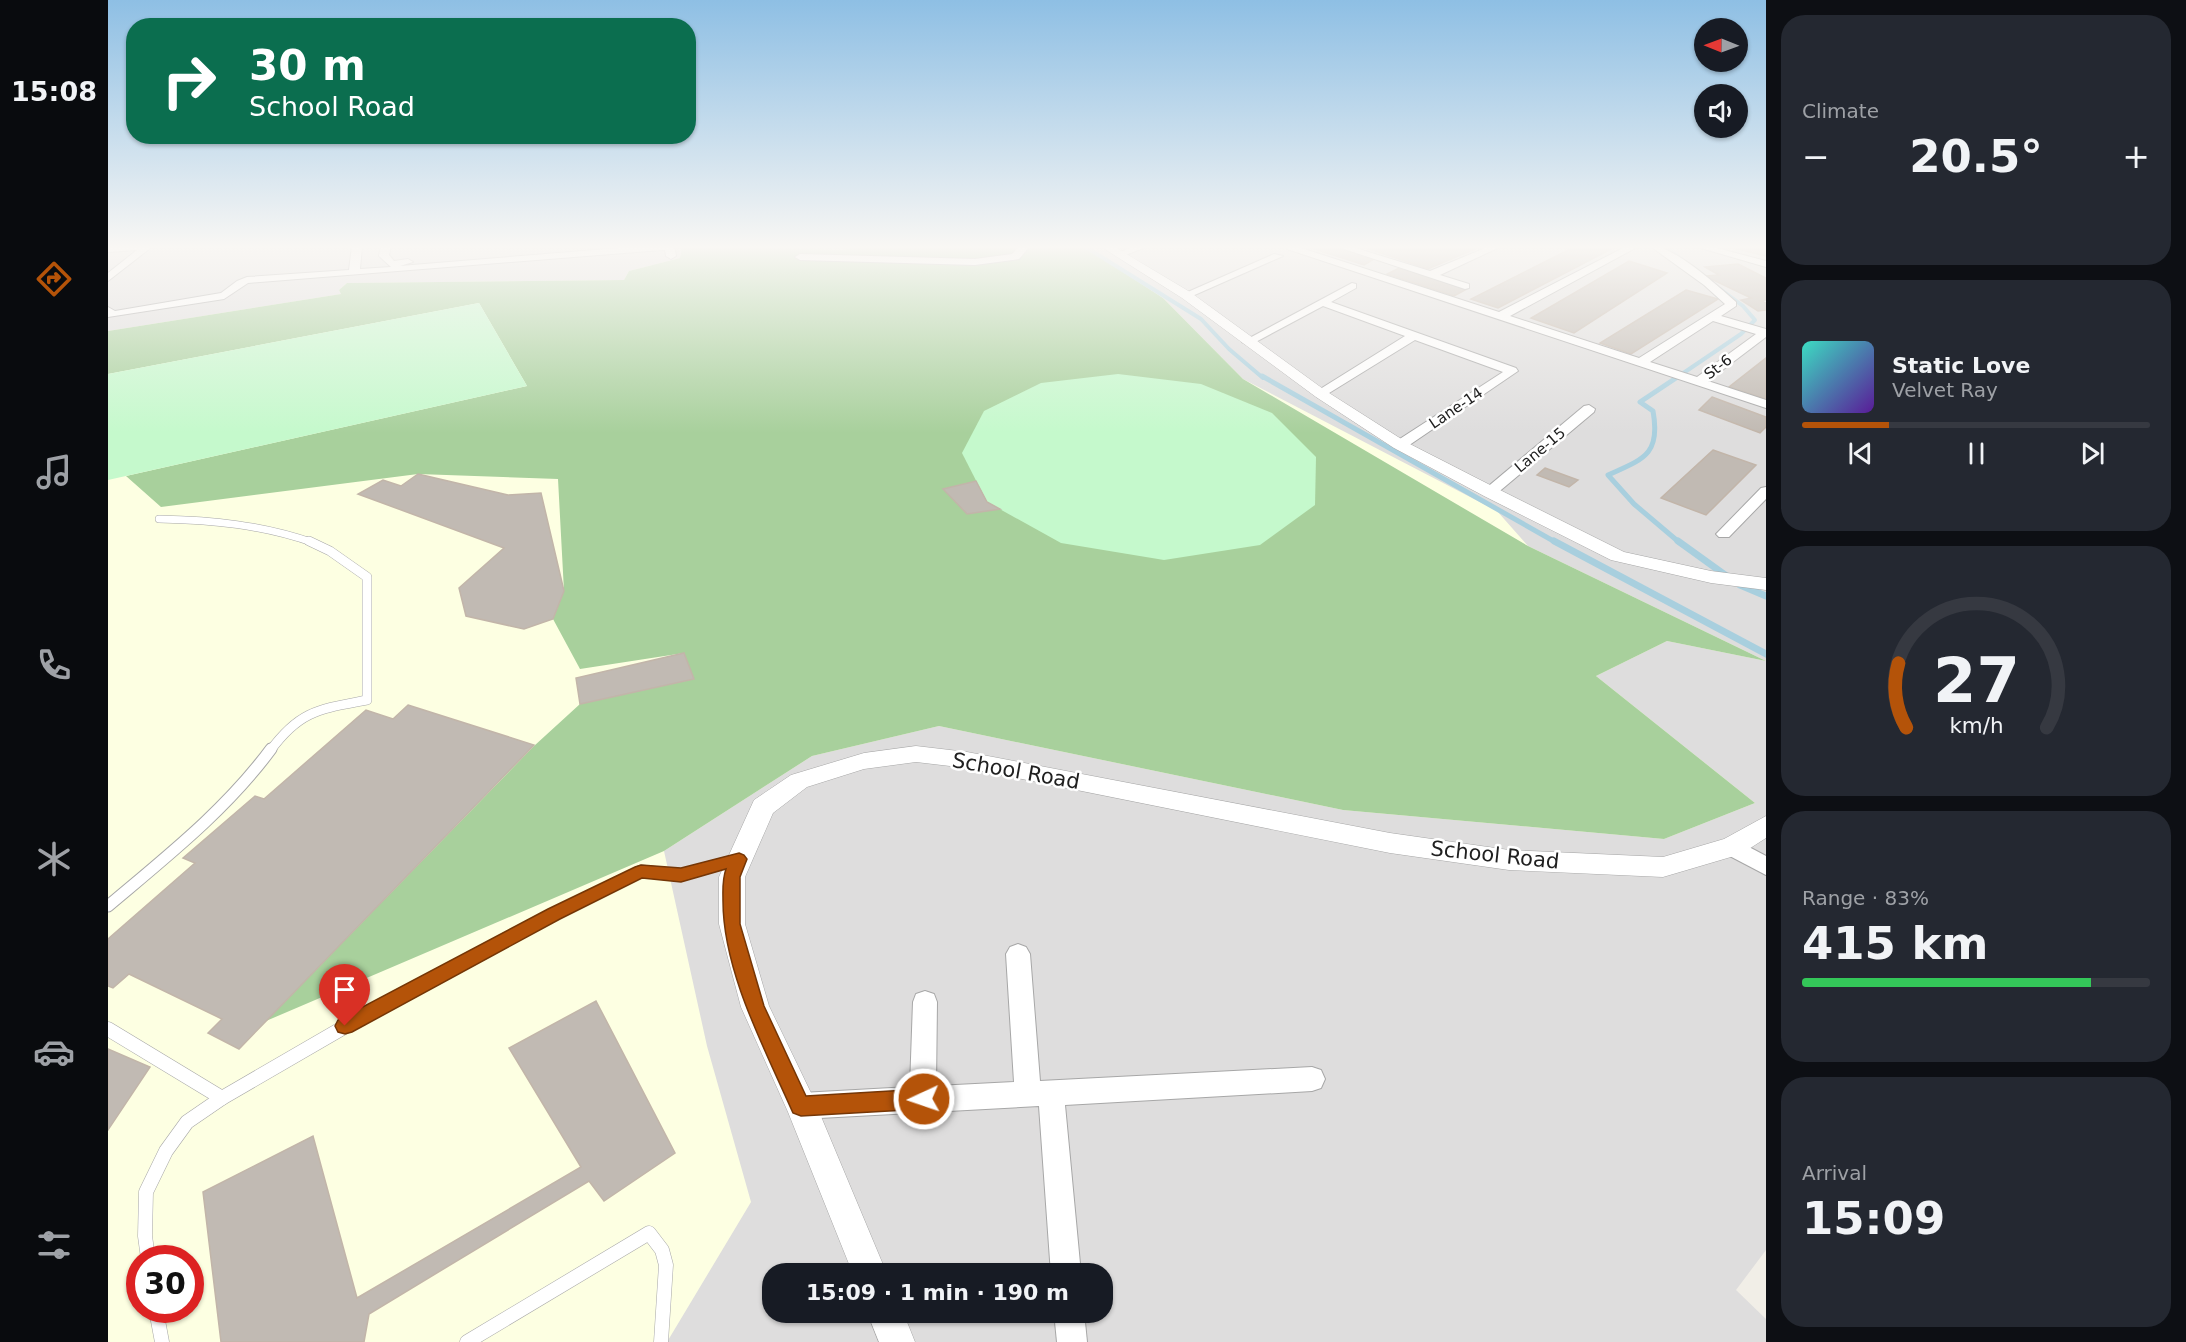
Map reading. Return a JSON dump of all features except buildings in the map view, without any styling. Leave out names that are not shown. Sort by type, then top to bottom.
[{"type":"street","points":[[108,310],[112,315],[150,309]]},
{"type":"street","points":[[1204,309],[1321,394],[1400,445],[1618,556],[1729,579],[1766,584]]},
{"type":"street","points":[[1248,342],[1310,309]]},
{"type":"street","points":[[1340,309],[1414,335]]},
{"type":"street","points":[[1474,309],[1766,404]]},
{"type":"street","points":[[1499,317],[1515,309]]},
{"type":"street","points":[[1640,363],[1725,309]]},
{"type":"street","points":[[1712,317],[1765,332]]},
{"type":"street","name":"St-6","points":[[1699,382],[1765,332]]},
{"type":"street","points":[[1321,394],[1414,335]]},
{"type":"street","name":"Lane-14","points":[[1400,445],[1512,371],[1414,335]]},
{"type":"street","name":"Lane-15","points":[[1491,492],[1589,409]]},
{"type":"street","points":[[1724,534],[1766,491]]},
{"type":"street","name":"School Road","points":[[865,1263],[801,1106],[755,1007],[732,924],[732,877],[763,807],[799,781],[864,761],[916,754],[967,760],[1390,843],[1509,860],[1663,867],[1732,847],[1766,826]]},
{"type":"street","points":[[1732,847],[1766,866]]},
{"type":"street","points":[[1018,954],[1064,1263]]},
{"type":"street","points":[[924,1099],[925,1002]]},
{"type":"street","points":[[801,1106],[1312,1079]]},
{"type":"street","points":[[889,1323],[897,1342]]},
{"type":"street","points":[[1070,1323],[1072,1342]]},
{"type":"lane","points":[[108,906],[214,815],[246,782],[282,736],[297,721],[322,710],[367,700],[367,577],[319,545],[264,529],[205,519],[159,519]]},
{"type":"lane","points":[[146,1245],[146,1192],[166,1150],[187,1122],[222,1098],[334,1031],[554,914],[641,871],[681,875],[739,859]]},
{"type":"lane","points":[[108,1029],[222,1098]]},
{"type":"lane","points":[[467,1342],[649,1233],[662,1250],[666,1265],[661,1342]]},
{"type":"lane","points":[[158,1323],[162,1342]]},
{"type":"shaded area","points":[[108,309],[1766,309],[1766,1250],[1736,1290],[1766,1319],[1766,1342],[108,1342]]},
{"type":"shaded area","points":[[249,309],[1173,309],[1243,379],[1497,511],[1528,546],[1766,661],[1667,641],[1596,676],[1755,803],[1664,839],[1343,810],[939,726],[812,756],[664,851],[707,1046],[751,1202],[667,1342],[108,1342],[108,331]]},
{"type":"green space","points":[[249,309],[450,309],[108,374],[108,331]]},
{"type":"green space","points":[[450,309],[482,309],[527,386],[108,480],[108,374]]},
{"type":"green space","points":[[482,309],[1173,309],[1243,379],[1528,546],[1766,661],[1667,641],[1596,676],[1755,803],[1664,839],[1343,810],[939,726],[812,756],[664,851],[266,1021],[534,746],[580,704],[694,679],[684,653],[580,669],[553,619],[564,591],[558,479],[418,474],[161,507],[126,476],[527,386]]},
{"type":"green space","points":[[1118,374],[1201,384],[1272,413],[1316,457],[1315,505],[1260,545],[1164,560],[1061,543],[987,502],[962,453],[984,411],[1041,383]]},
{"type":"waterway","points":[[1184,309],[1201,319],[1229,349],[1263,378]]},
{"type":"waterway","points":[[1676,378],[1741,334],[1755,320],[1745,309]]},
{"type":"waterway","points":[[1262,376],[1557,543]]},
{"type":"waterway","points":[[1676,378],[1640,402],[1653,411],[1654,437],[1647,454],[1608,475],[1634,504],[1680,543]]},
{"type":"waterway","points":[[1554,541],[1766,654]]},
{"type":"waterway","points":[[1678,541],[1728,577]]},
{"type":"waterway","points":[[1740,585],[1766,596]]},
{"type":"route","points":[[345,1026],[554,914],[641,871],[681,875],[739,859],[732,877],[732,924],[755,1007],[801,1106],[924,1099]]}]
